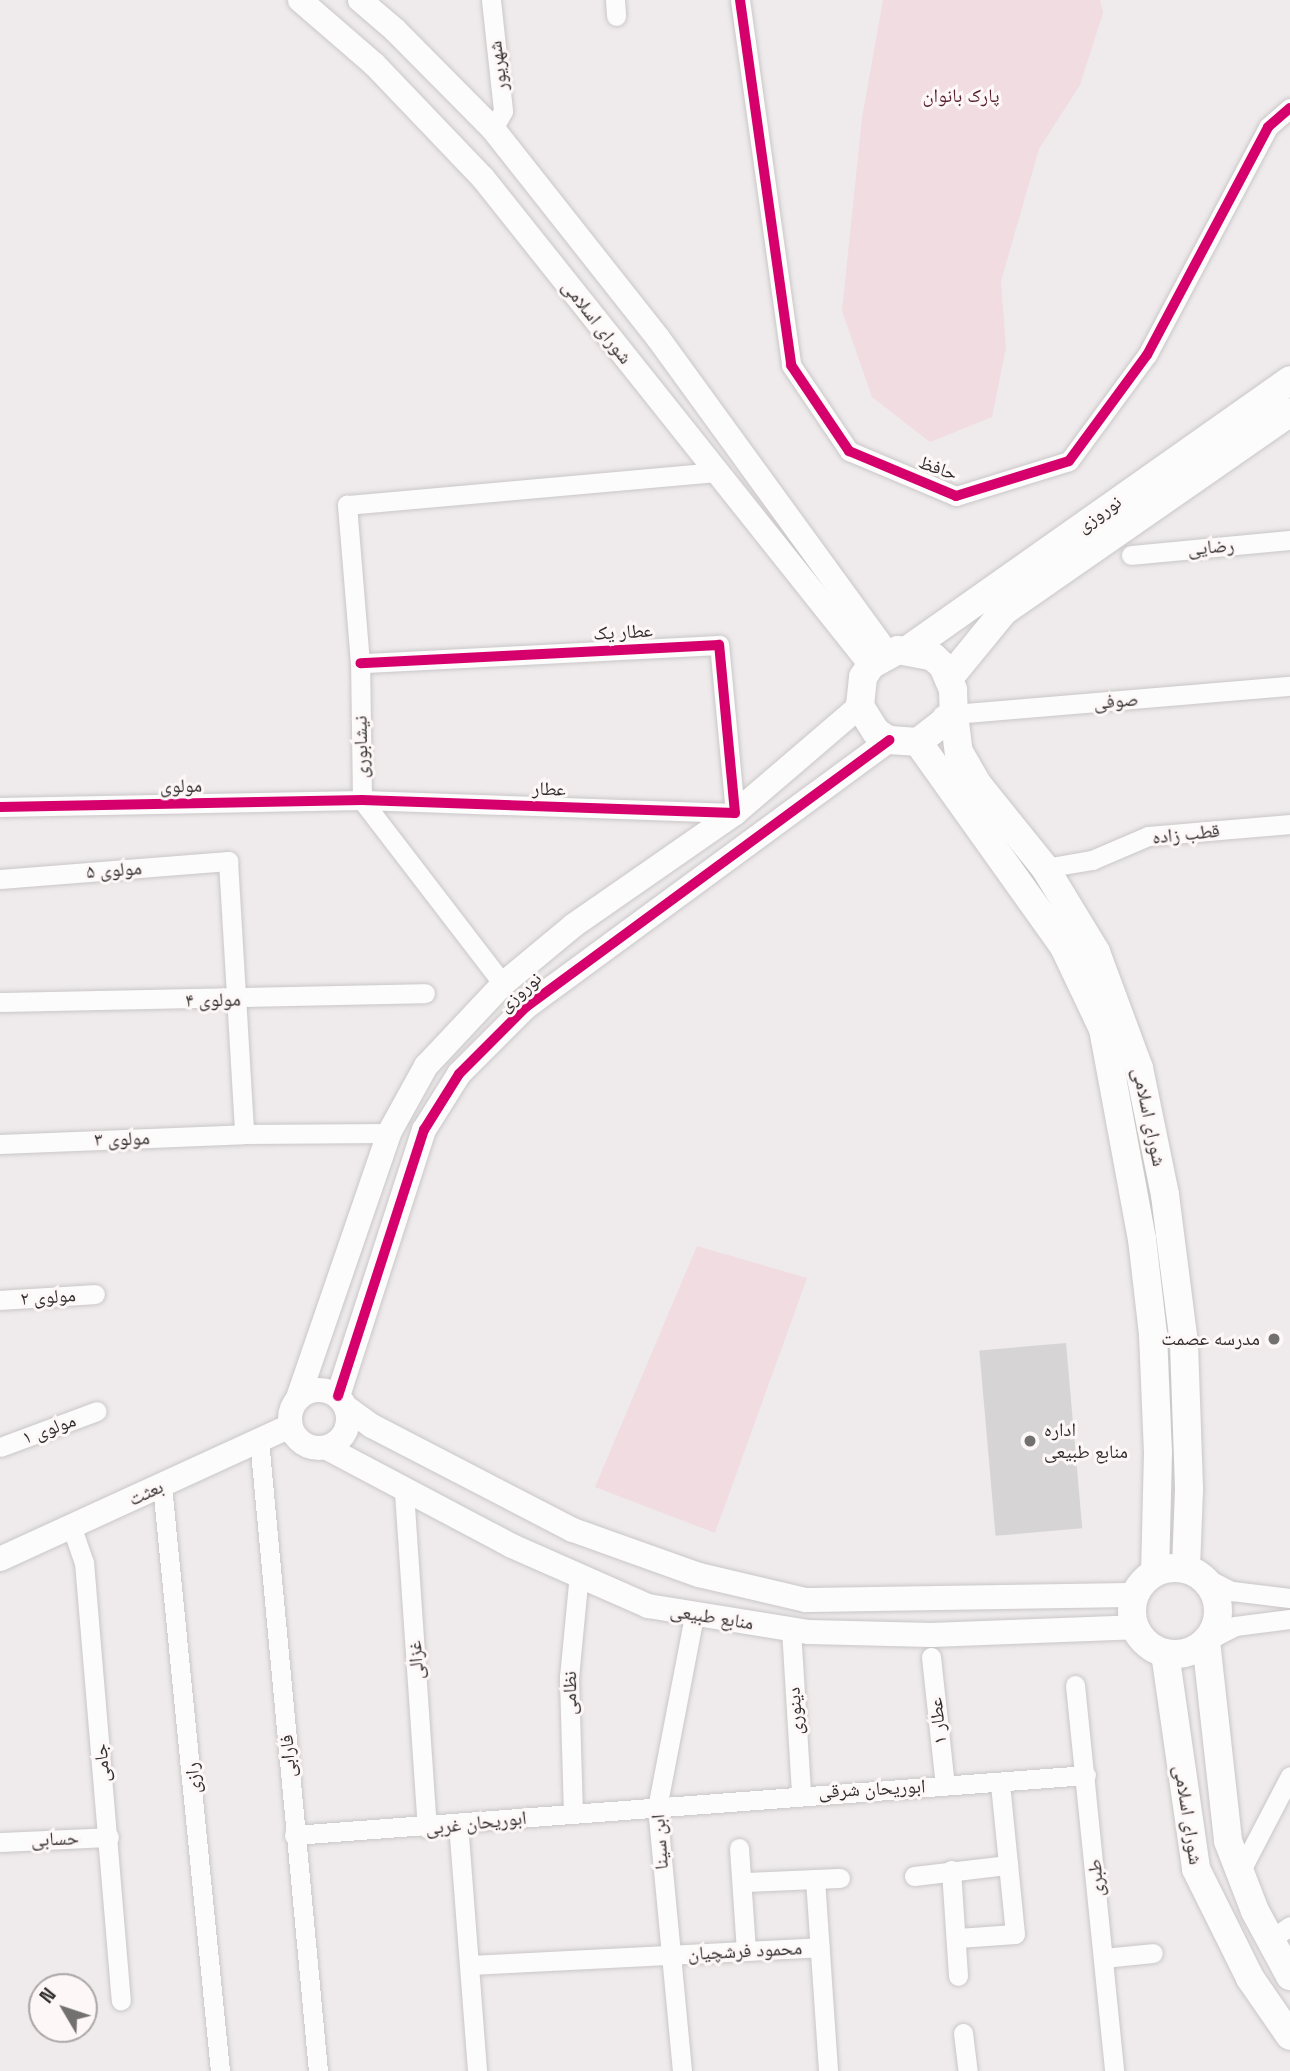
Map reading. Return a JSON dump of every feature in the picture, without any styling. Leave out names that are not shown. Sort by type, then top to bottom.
[{"type":"main road","name":"نوروزی","points":[[889,656],[1290,380]]},
{"type":"main road","name":"نوروزی","points":[[950,677],[1004,611],[1290,412]]},
{"type":"main road","points":[[889,656],[933,657],[950,677],[948,715],[918,742],[889,740],[866,720],[860,706],[863,677],[889,656]]},
{"type":"main road","name":"شورای اسلامی","points":[[948,715],[966,763],[1045,868],[1096,953],[1119,1006],[1144,1093],[1165,1195],[1184,1344],[1193,1572]]},
{"type":"main road","name":"شورای اسلامی","points":[[918,742],[1064,947],[1103,1029],[1138,1212],[1153,1334],[1158,1452],[1155,1572]]},
{"type":"main road","points":[[1155,1572],[1193,1572],[1214,1593],[1218,1614],[1206,1641],[1194,1650],[1165,1653],[1142,1639],[1135,1627],[1135,1595],[1155,1572]]},
{"type":"main road","name":"شورای اسلامی","points":[[1206,1641],[1223,1809],[1240,1872],[1280,1933],[1290,1976]]},
{"type":"main road","name":"شورای اسلامی","points":[[1165,1653],[1196,1869],[1250,1978],[1290,2036]]},
{"type":"street","name":"شورای اسلامی","points":[[300,0],[374,64],[483,177],[716,472],[889,656]]},
{"type":"street","name":"شورای اسلامی","points":[[360,0],[396,30],[493,129],[658,338],[889,656]]},
{"type":"street","name":"شهریور","points":[[491,0],[503,111],[493,129]]},
{"type":"street","name":"حافظ","points":[[740,0],[791,365],[849,452],[956,496],[1069,461],[1147,355],[1268,127],[1290,108]]},
{"type":"street","name":"نیشابوری","points":[[503,984],[362,800],[360,663],[347,505],[716,472]]},
{"type":"street","name":"رضایی","points":[[1131,555],[1290,540]]},
{"type":"street","name":"عطار یک","points":[[360,663],[719,645],[735,813]]},
{"type":"street","name":"صوفی","points":[[948,715],[1290,686]]},
{"type":"street","name":"نوروزی","points":[[298,1398],[389,1133],[426,1066],[503,984],[574,925],[735,813],[860,706]]},
{"type":"street","name":"نوروزی","points":[[343,1402],[424,1130],[459,1074],[526,1007],[889,740]]},
{"type":"street","name":"مولوی","points":[[0,807],[362,800]]},
{"type":"street","name":"عطار","points":[[362,800],[735,813]]},
{"type":"street","name":"قطب زاده","points":[[1045,868],[1092,860],[1147,836],[1290,824]]},
{"type":"street","name":"مولوی ۵","points":[[0,879],[228,861],[236,1000]]},
{"type":"street","name":"مولوی ۴","points":[[0,1002],[236,1000],[425,993]]},
{"type":"street","points":[[236,1000],[244,1134]]},
{"type":"street","name":"مولوی ۳","points":[[0,1144],[244,1134],[389,1133]]},
{"type":"street","name":"مولوی ۲","points":[[0,1300],[95,1294]]},
{"type":"street","points":[[311,1390],[343,1402],[346,1432],[327,1448],[304,1444],[290,1426],[298,1398],[311,1390]]},
{"type":"street","name":"منابع طبیعی","points":[[343,1402],[372,1426],[573,1530],[699,1575],[806,1600],[1135,1595]]},
{"type":"street","name":"مولوی ۱","points":[[0,1447],[97,1411]]},
{"type":"street","name":"بعثت","points":[[0,1559],[290,1426]]},
{"type":"street","name":"فارابی","points":[[259,1440],[318,2071]]},
{"type":"street","name":"منابع طبیعی","points":[[327,1448],[404,1492],[512,1546],[579,1573],[648,1606],[694,1616],[791,1629],[931,1635],[1135,1627]]},
{"type":"street","name":"رازی","points":[[162,1486],[220,2071]]},
{"type":"street","name":"غزالی","points":[[404,1492],[427,1828]]},
{"type":"street","name":"جامی","points":[[72,1528],[84,1562],[121,2000]]},
{"type":"street","points":[[1193,1572],[1232,1591],[1282,1598]]},
{"type":"street","name":"نظامی","points":[[573,1814],[569,1677],[579,1573]]},
{"type":"street","name":"ابن سینا","points":[[682,2071],[657,1808],[694,1616]]},
{"type":"street","points":[[1206,1641],[1235,1626],[1290,1619]]},
{"type":"street","name":"دینوری","points":[[791,1629],[802,1793]]},
{"type":"street","name":"عطار ۱","points":[[931,1657],[944,1785]]},
{"type":"street","name":"طبری","points":[[1075,1685],[1114,2071]]},
{"type":"street","name":"ابوریحان شرقی","points":[[657,1808],[802,1793],[1000,1784],[1086,1775]]},
{"type":"street","points":[[1240,1872],[1290,1776]]},
{"type":"street","points":[[958,1938],[1015,1934],[1000,1784]]},
{"type":"street","name":"ابوریحان غربی","points":[[294,1835],[427,1828],[458,1823],[657,1808]]},
{"type":"street","points":[[458,1823],[477,2071]]},
{"type":"street","name":"حسابی","points":[[0,1842],[109,1837]]},
{"type":"street","points":[[739,1848],[744,1882],[747,1951]]},
{"type":"street","points":[[914,1875],[1008,1865]]},
{"type":"street","points":[[951,1870],[958,1938],[958,1976]]},
{"type":"street","points":[[744,1882],[840,1878]]},
{"type":"street","points":[[815,1879],[828,2071]]},
{"type":"street","name":"محمود فرشچیان","points":[[470,1965],[820,1947]]},
{"type":"street","points":[[1103,1958],[1153,1953]]},
{"type":"street","points":[[964,2033],[968,2071]]},
{"type":"green space","name":"پارک بانوان","points":[[883,0],[1100,0],[1103,13],[1080,85],[1039,149],[1001,281],[1006,348],[992,417],[930,442],[872,397],[842,311],[862,118]]},
{"type":"green space","points":[[697,1246],[807,1278],[715,1533],[595,1487]]},
{"type":"building","name":"اداره منابع طبیعی","points":[[1066,1343],[1082,1528],[996,1536],[979,1351]]},
{"type":"cycle path","points":[[740,0],[791,365],[849,451],[956,496],[1069,461],[1147,355],[1268,127],[1290,108]]},
{"type":"cycle path","points":[[0,807],[362,800],[735,813],[719,645],[360,663]]},
{"type":"cycle path","points":[[338,1396],[424,1130],[459,1074],[526,1007],[889,740]]},
{"type":"place","name":"مدرسه عصمت","points":[[1274,1339]]},
{"type":"place","name":"اداره منابع طبیعی","points":[[1030,1441]]}]
